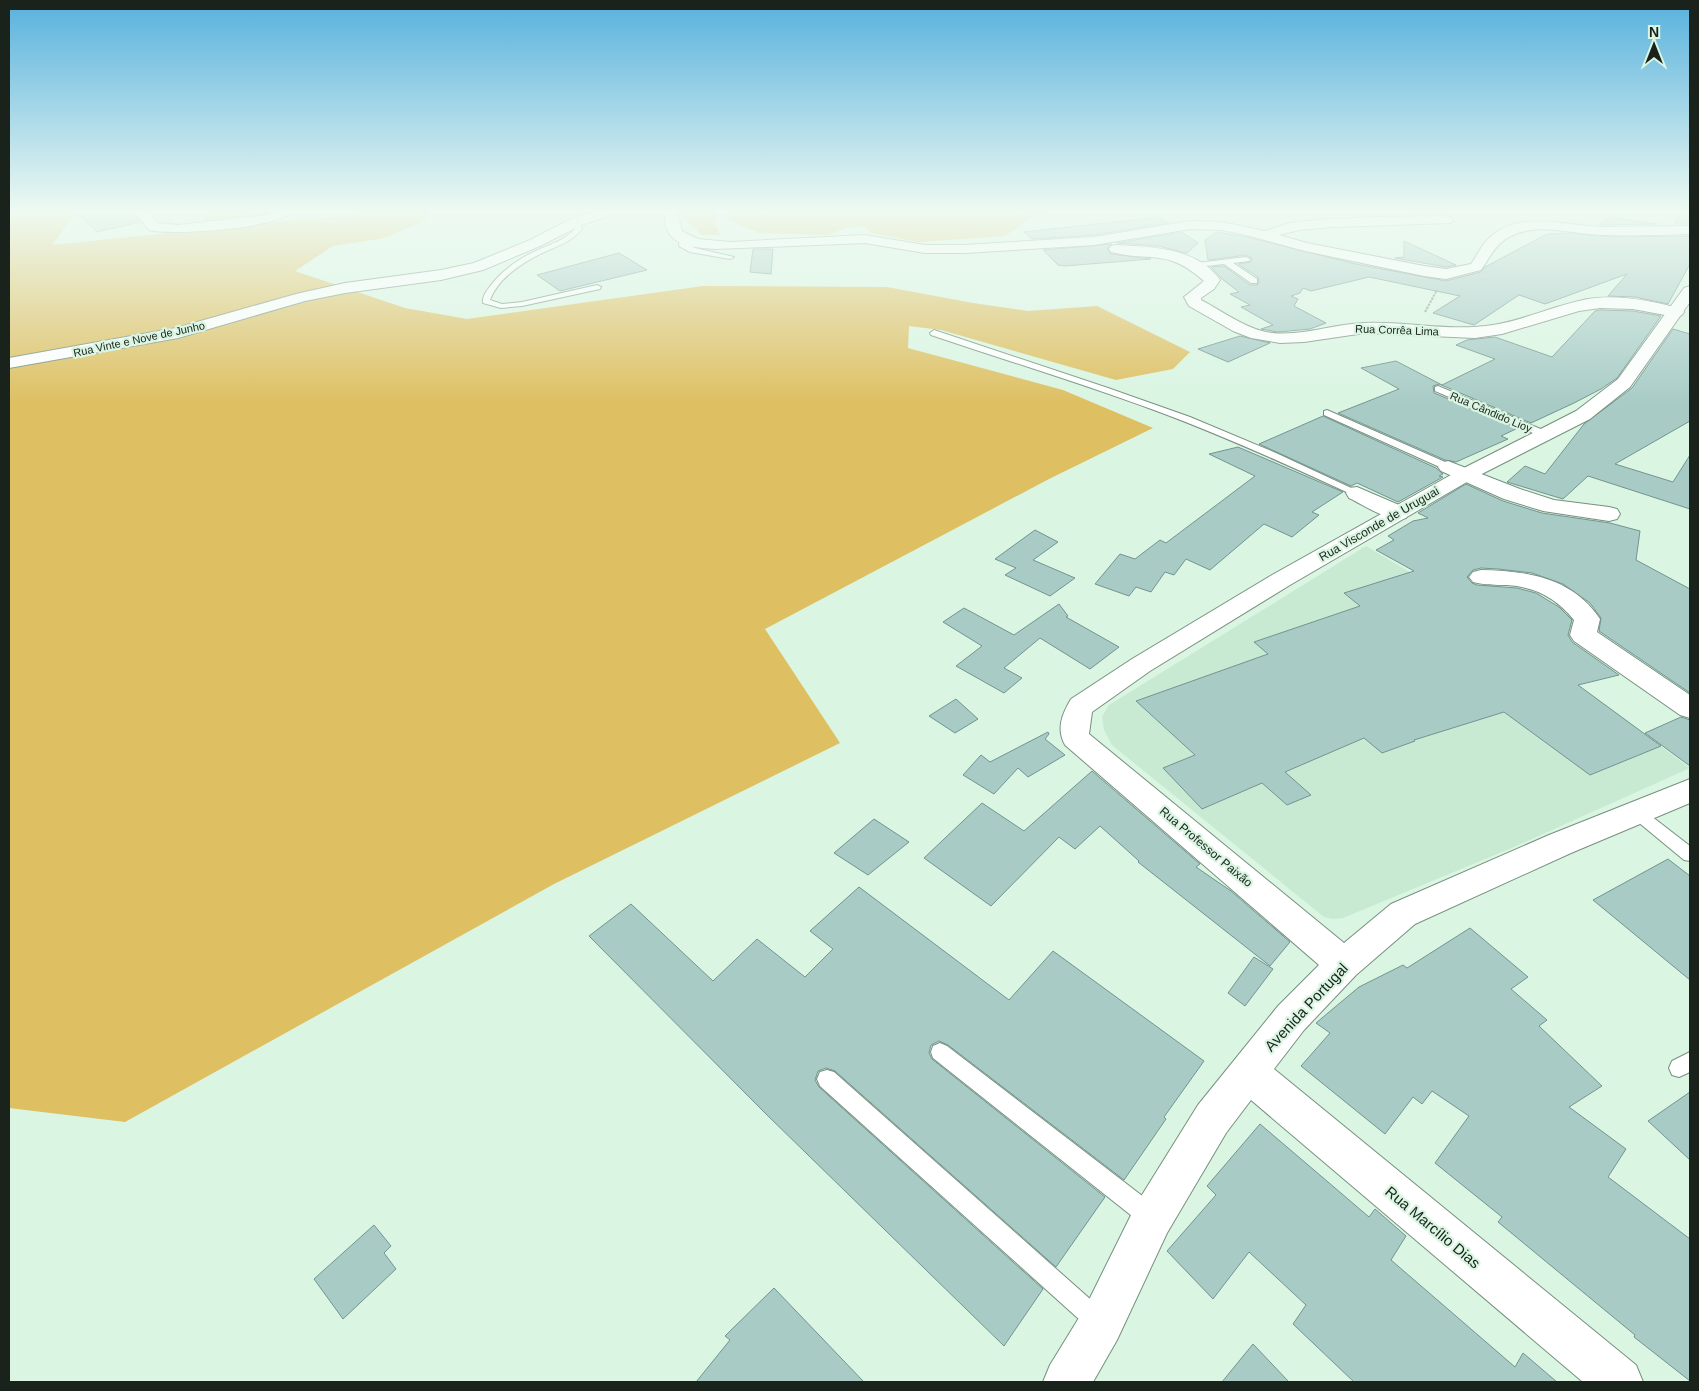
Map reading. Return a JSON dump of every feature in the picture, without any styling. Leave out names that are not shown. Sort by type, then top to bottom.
[{"type":"street","name":"Rua Vinte e Nove de Junho","points":[[9,363],[178,333],[302,297],[336,290],[442,275]]},
{"type":"street","name":"Rua Corrêa Lima","points":[[1207,275],[1212,280],[1209,286],[1192,297],[1196,303],[1244,331],[1286,340],[1311,338],[1340,330],[1366,328],[1468,333],[1503,329],[1536,318],[1591,304],[1632,305],[1683,317]]},
{"type":"street","name":"Rua Visconde de Uruguai","points":[[1074,727],[1076,715],[1081,706],[1141,665],[1216,618],[1398,513],[1457,471],[1544,434],[1583,415],[1624,383],[1683,317],[1690,291]]},
{"type":"street","points":[[1457,471],[1512,494],[1551,506],[1609,514]]},
{"type":"street","points":[[1357,493],[1398,513]]},
{"type":"street","points":[[1481,578],[1510,578],[1548,585],[1578,606],[1587,619],[1583,635],[1690,708]]},
{"type":"street","name":"Rua Professor Paixão","points":[[1074,727],[1076,738],[1344,964]]},
{"type":"street","name":"Avenida Portugal","points":[[1066,1382],[1101,1324],[1152,1218],[1212,1119],[1291,1018],[1344,964],[1403,914],[1560,844],[1690,790]]},
{"type":"street","name":"Rua Marcílio Dias","points":[[1248,1072],[1619,1382]]},
{"type":"lane","points":[[506,275],[488,292],[486,301],[501,306],[522,304],[597,288]]},
{"type":"lane","points":[[1245,275],[1254,281]]},
{"type":"lane","points":[[934,333],[1178,416],[1275,455],[1357,493]]},
{"type":"lane","name":"Rua Cândido Lioy","points":[[1438,389],[1544,434]]},
{"type":"lane","points":[[1327,413],[1457,471]]},
{"type":"lane","points":[[1637,813],[1690,856]]},
{"type":"lane","points":[[940,1052],[1152,1218]]},
{"type":"lane","points":[[827,1079],[1101,1324]]},
{"type":"path","points":[[1445,275],[1424,312],[1428,317],[1468,333]]},
{"type":"shaded area","points":[[9,275],[307,275],[405,308],[467,319],[703,286],[887,287],[1028,311],[1097,306],[1190,352],[1173,369],[1116,380],[941,330],[909,326],[908,348],[1063,390],[1153,428],[1049,479],[765,629],[840,743],[554,884],[125,1122],[9,1108]]},
{"type":"shaded area","points":[[1366,546],[1468,607],[1621,716],[1690,768],[1514,847],[1343,918],[1333,919],[1324,917],[1112,745],[1104,730],[1102,717],[1109,705]]},
{"type":"building","points":[[537,275],[627,275],[560,291]]},
{"type":"building","points":[[1218,275],[1236,275],[1250,285],[1257,285],[1259,283],[1258,277],[1255,275],[1414,275],[1446,281],[1470,275],[1625,275],[1545,304],[1519,295],[1474,325],[1433,313],[1460,296],[1369,277],[1311,291],[1303,288],[1300,293],[1291,296],[1298,299],[1294,306],[1326,323],[1310,329],[1278,332],[1261,329],[1273,325],[1241,307],[1250,305],[1230,294],[1239,292]]},
{"type":"building","points":[[1626,275],[1684,275],[1668,304],[1635,297],[1608,296]]},
{"type":"building","points":[[1595,311],[1633,311],[1661,316],[1617,378],[1601,389],[1531,423],[1439,384],[1433,386],[1434,393],[1518,428],[1501,436],[1508,439],[1456,462],[1445,460],[1338,413],[1399,389],[1361,368],[1396,361],[1442,385],[1495,359],[1456,345],[1467,340],[1495,337],[1552,357]]},
{"type":"building","points":[[1673,329],[1690,334],[1690,421],[1615,464],[1673,482],[1690,455],[1690,509],[1588,476],[1563,499],[1507,482],[1525,466],[1545,474],[1584,424],[1632,388]]},
{"type":"building","points":[[1240,336],[1270,343],[1228,362],[1198,349]]},
{"type":"building","points":[[1323,416],[1436,468],[1443,474],[1439,476],[1443,477],[1398,502],[1357,483],[1351,486],[1259,444]]},
{"type":"building","points":[[1238,447],[1343,492],[1312,512],[1319,515],[1292,537],[1264,524],[1210,570],[1186,559],[1174,575],[1165,572],[1151,592],[1136,587],[1129,596],[1095,584],[1120,554],[1135,559],[1160,540],[1166,543],[1255,476],[1209,454]]},
{"type":"building","points":[[1466,484],[1503,501],[1542,513],[1610,523],[1640,531],[1636,560],[1690,589],[1690,693],[1599,631],[1601,618],[1590,603],[1563,584],[1532,573],[1498,569],[1481,568],[1473,570],[1467,577],[1472,583],[1477,585],[1517,588],[1536,593],[1559,607],[1572,620],[1568,635],[1572,642],[1619,675],[1578,685],[1661,746],[1590,775],[1504,712],[1414,740],[1382,753],[1364,738],[1285,772],[1311,795],[1287,805],[1262,783],[1202,809],[1163,768],[1195,755],[1136,701],[1268,654],[1254,642],[1360,606],[1344,593],[1414,571],[1376,550],[1394,540],[1388,536],[1413,521],[1428,518],[1418,513]]},
{"type":"building","points":[[1035,530],[1058,542],[1033,560],[1075,578],[1050,596],[1005,575],[1016,568],[995,559]]},
{"type":"building","points":[[1059,604],[1068,616],[1066,617],[1119,647],[1090,669],[1040,638],[1004,668],[1022,678],[1004,693],[956,666],[982,646],[943,622],[964,608],[1014,635]]},
{"type":"building","points":[[956,699],[978,719],[955,733],[929,716]]},
{"type":"building","points":[[1681,717],[1690,720],[1690,766],[1645,733]]},
{"type":"building","points":[[1048,732],[1049,734],[1045,739],[1065,755],[1028,777],[1018,768],[994,794],[963,775],[981,755],[990,762]]},
{"type":"building","points":[[1092,771],[1200,864],[1196,867],[1231,891],[1290,942],[1270,966],[1138,862],[1100,826],[1075,849],[1059,837],[991,906],[924,858],[982,803],[1024,831]]},
{"type":"building","points":[[874,819],[909,842],[868,875],[834,853]]},
{"type":"building","points":[[1668,859],[1690,876],[1690,980],[1593,900]]},
{"type":"building","points":[[859,887],[1009,1000],[1053,951],[1204,1061],[1164,1117],[1166,1119],[1124,1180],[948,1045],[939,1041],[931,1045],[929,1053],[932,1059],[1105,1197],[1056,1267],[835,1071],[826,1068],[818,1071],[815,1080],[819,1087],[1043,1289],[1004,1346],[766,1114],[589,936],[631,904],[713,981],[757,939],[805,977],[833,949],[810,931]]},
{"type":"building","points":[[1470,928],[1528,977],[1511,989],[1547,1020],[1539,1026],[1602,1086],[1569,1107],[1626,1149],[1608,1177],[1690,1239],[1690,1381],[1634,1337],[1635,1335],[1498,1222],[1502,1217],[1435,1163],[1469,1116],[1432,1091],[1422,1104],[1413,1097],[1385,1134],[1301,1066],[1330,1033],[1316,1023],[1359,987],[1403,965],[1407,968]]},
{"type":"building","points":[[1254,957],[1273,969],[1245,1006],[1228,993]]},
{"type":"building","points":[[1690,1092],[1690,1160],[1648,1121]]},
{"type":"building","points":[[1260,1124],[1369,1217],[1375,1209],[1406,1236],[1391,1260],[1515,1367],[1523,1353],[1557,1382],[1354,1382],[1293,1324],[1306,1305],[1249,1252],[1213,1299],[1167,1251],[1216,1195],[1207,1186]]},
{"type":"building","points":[[374,1225],[391,1246],[384,1253],[396,1269],[343,1319],[314,1279]]},
{"type":"building","points":[[774,1288],[864,1382],[696,1382],[730,1340],[725,1336]]},
{"type":"building","points":[[1253,1344],[1289,1382],[1222,1382]]}]
